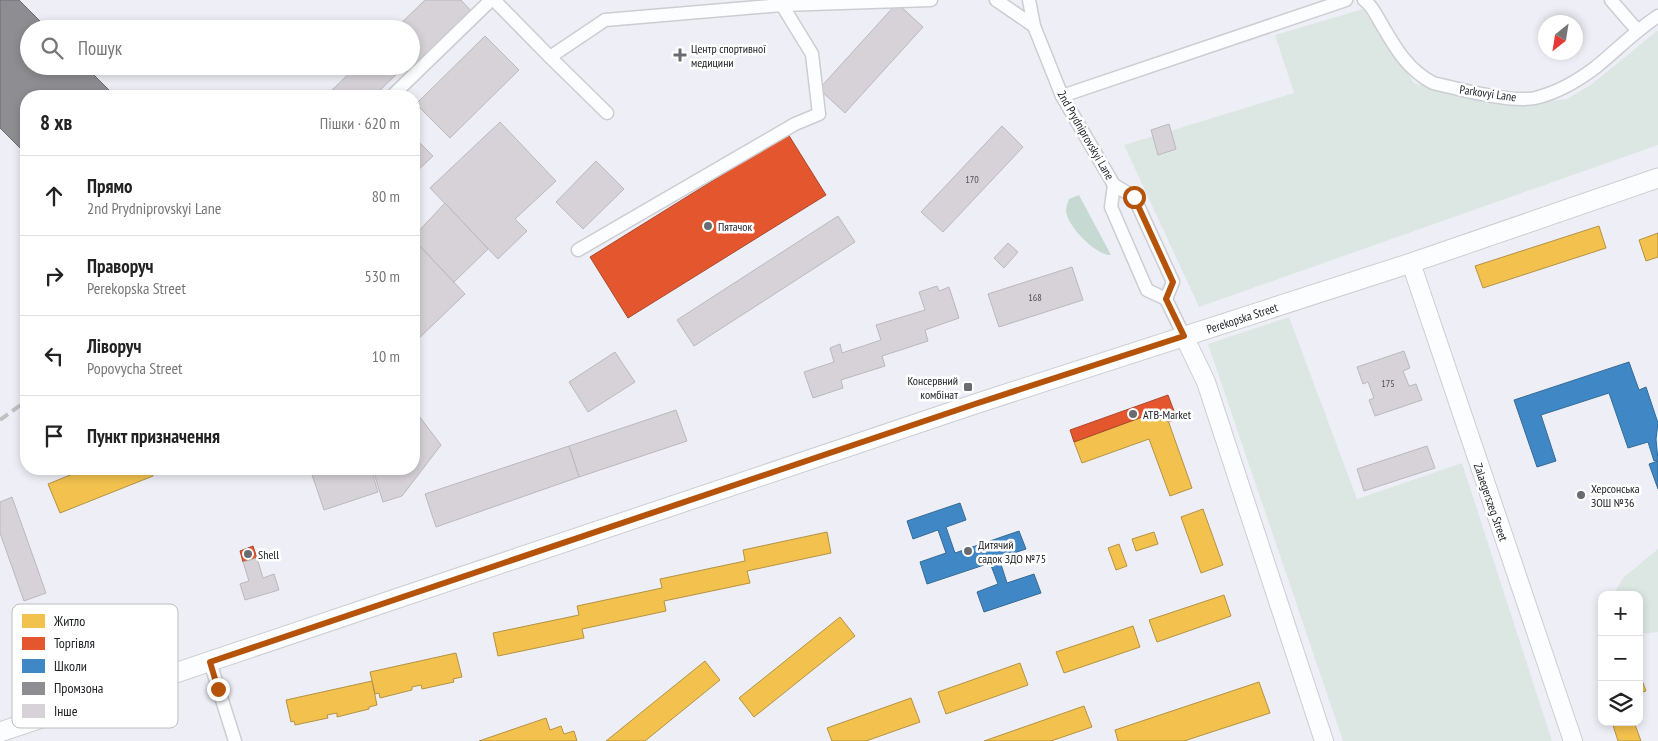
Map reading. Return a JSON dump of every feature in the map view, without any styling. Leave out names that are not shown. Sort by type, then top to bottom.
[{"type":"main road","name":"Perekopska Street","points":[[178,673],[975,404],[1411,263],[1658,178]]},
{"type":"main road","name":"Zalaegerszeg Street","points":[[1411,263],[1573,741]]},
{"type":"main road","points":[[1184,336],[1206,382],[1324,741]]},
{"type":"main road","name":"Perekopska Street","points":[[0,732],[12,728]]},
{"type":"street","points":[[420,69],[492,0],[607,112]]},
{"type":"street","points":[[550,57],[605,20],[782,5],[932,0]]},
{"type":"street","points":[[996,0],[1034,26]]},
{"type":"street","name":"2nd Prydniprovskyi Lane","points":[[1029,0],[1034,26],[1062,96],[1114,184],[1134,197],[1173,282],[1166,299],[1147,290],[1111,207],[1114,184]]},
{"type":"street","points":[[1062,96],[1346,0]]},
{"type":"street","name":"Parkovyi Lane","points":[[1364,0],[1373,9],[1401,57],[1421,77],[1433,83],[1512,98],[1534,98],[1561,88],[1596,67],[1637,30],[1658,16]]},
{"type":"street","points":[[1611,0],[1637,30]]},
{"type":"street","points":[[578,250],[795,124],[819,114],[812,54],[782,5]]},
{"type":"street","points":[[398,90],[414,75]]},
{"type":"street","points":[[1166,299],[1184,336]]},
{"type":"street","points":[[210,662],[236,741]]},
{"type":"shaded area","points":[[1363,9],[1414,83],[1465,98],[1506,106],[1567,99],[1592,84],[1658,30],[1658,145],[1199,307],[1124,145],[1294,93],[1275,35]]},
{"type":"shaded area","points":[[1289,317],[1357,499],[1462,463],[1552,741],[1343,741],[1208,344]]},
{"type":"shaded area","points":[[1658,549],[1658,632],[1643,634],[1643,591],[1615,591],[1623,578]]},
{"type":"green space","points":[[1079,195],[1111,255],[1105,254],[1090,245],[1071,224],[1067,216],[1067,206],[1069,199]]},
{"type":"building: Житло","points":[[1599,226],[1606,248],[1483,288],[1475,266]]},
{"type":"building: Житло","points":[[1658,233],[1658,257],[1646,261],[1639,240]]},
{"type":"building: Житло","points":[[1164,409],[1192,488],[1170,496],[1149,439],[1082,463],[1074,442]]},
{"type":"building: Житло","points":[[70,475],[153,476],[60,513],[48,484]]},
{"type":"building: Житло","points":[[1203,509],[1223,565],[1201,573],[1181,517]]},
{"type":"building: Житло","points":[[827,532],[831,553],[747,571],[750,583],[664,601],[666,611],[582,629],[584,638],[498,656],[493,633],[579,615],[577,606],[662,588],[660,579],[745,561],[743,550]]},
{"type":"building: Житло","points":[[1154,532],[1158,544],[1136,551],[1132,539]]},
{"type":"building: Житло","points":[[1119,544],[1127,566],[1116,570],[1108,548]]},
{"type":"building: Житло","points":[[1224,595],[1231,616],[1157,642],[1149,620]]},
{"type":"building: Житло","points":[[840,617],[855,636],[754,717],[739,698]]},
{"type":"building: Житло","points":[[1133,626],[1140,647],[1064,673],[1056,652]]},
{"type":"building: Житло","points":[[456,653],[462,677],[453,679],[454,682],[422,689],[421,685],[412,687],[412,690],[380,698],[379,693],[375,694],[370,672]]},
{"type":"building: Житло","points":[[705,661],[720,680],[645,741],[606,741]]},
{"type":"building: Житло","points":[[1020,663],[1028,685],[946,714],[938,692]]},
{"type":"building: Житло","points":[[372,681],[377,705],[369,707],[369,709],[337,717],[337,713],[327,715],[328,718],[295,725],[294,721],[291,722],[286,700]]},
{"type":"building: Житло","points":[[1259,682],[1270,713],[1184,741],[1118,741],[1115,730]]},
{"type":"building: Житло","points":[[911,698],[920,722],[866,741],[832,741],[827,728]]},
{"type":"building: Житло","points":[[1084,706],[1092,727],[1051,741],[984,741]]},
{"type":"building: Житло","points":[[546,718],[550,730],[561,726],[564,734],[574,731],[577,741],[479,741]]},
{"type":"building: Житло","points":[[1613,726],[1635,726],[1641,741],[1618,741]]},
{"type":"building: Торгівля","name":"Пятачок","points":[[788,134],[826,195],[628,318],[590,257]]},
{"type":"building: Торгівля","name":"ATB-Market","points":[[1168,395],[1177,419],[1168,422],[1164,409],[1074,442],[1070,430]]},
{"type":"building: Торгівля","name":"Shell","points":[[253,546],[257,558],[243,562],[240,551]]},
{"type":"building: Школи","points":[[1629,362],[1639,390],[1646,387],[1658,423],[1656,439],[1658,460],[1654,461],[1648,442],[1628,448],[1609,393],[1541,415],[1556,461],[1537,467],[1514,400]]},
{"type":"building: Школи","points":[[1658,461],[1658,489],[1649,464]]},
{"type":"building: Школи","points":[[960,503],[966,520],[946,527],[955,553],[1019,531],[1026,549],[999,558],[1007,583],[1034,574],[1041,593],[984,612],[977,592],[998,584],[990,563],[927,584],[920,562],[946,553],[938,530],[913,539],[907,521]]},
{"type":"building: Промзона","points":[[0,0],[19,0],[39,20],[20,20],[20,75],[94,75],[109,90],[20,90],[20,148],[0,128]]},
{"type":"building: Інше","points":[[425,0],[461,0],[472,12],[420,63],[420,20],[404,20]]},
{"type":"building: Інше","points":[[897,3],[923,27],[845,113],[819,89]]},
{"type":"building: Інше","points":[[485,36],[519,70],[450,138],[420,108],[420,100]]},
{"type":"building: Інше","points":[[348,75],[396,75],[380,90],[332,90]]},
{"type":"building: Інше","points":[[500,122],[556,181],[515,219],[527,231],[498,259],[430,188]]},
{"type":"building: Інше","points":[[1169,124],[1176,149],[1158,155],[1151,130]]},
{"type":"building: Інше","points":[[1002,126],[1023,147],[943,232],[921,212]]},
{"type":"building: Інше","points":[[420,143],[433,156],[420,168]]},
{"type":"building: Інше","points":[[596,161],[624,189],[583,229],[556,202]]},
{"type":"building: Інше","points":[[445,203],[488,249],[454,282],[420,246],[420,230]]},
{"type":"building: Інше","points":[[838,216],[855,242],[694,346],[677,320]]},
{"type":"building: Інше","points":[[1008,243],[1018,252],[1004,268],[994,258]]},
{"type":"building: Інше","points":[[420,246],[465,294],[420,337]]},
{"type":"building: Інше","points":[[1072,267],[1083,300],[999,327],[988,294]]},
{"type":"building: Інше","points":[[937,286],[939,291],[949,287],[959,318],[925,330],[928,341],[882,356],[885,366],[841,380],[843,388],[813,398],[804,372],[834,362],[830,348],[840,344],[842,353],[881,340],[876,325],[925,310],[919,292]]},
{"type":"building: Інше","points":[[1404,351],[1410,368],[1403,371],[1409,386],[1416,384],[1422,400],[1375,416],[1369,400],[1374,398],[1368,382],[1363,384],[1357,367]]},
{"type":"building: Інше","points":[[615,352],[635,382],[588,412],[569,382]]},
{"type":"building: Інше","points":[[676,410],[687,441],[579,477],[569,446]]},
{"type":"building: Інше","points":[[420,417],[441,445],[420,472]]},
{"type":"building: Інше","points":[[569,446],[579,477],[436,527],[425,494]]},
{"type":"building: Інше","points":[[1427,446],[1435,468],[1364,491],[1357,469]]},
{"type":"building: Інше","points":[[312,475],[373,475],[378,492],[324,510]]},
{"type":"building: Інше","points":[[375,475],[418,475],[402,496],[383,502]]},
{"type":"building: Інше","points":[[12,497],[46,593],[24,601],[0,533],[0,502]]},
{"type":"building: Інше","points":[[257,558],[263,578],[274,574],[279,590],[245,600],[240,584],[249,581],[243,562]]},
{"type":"railway","points":[[0,420],[20,405]]},
{"type":"place","name":"Центр спортивної медицини","points":[[680,55]]},
{"type":"place","name":"Пятачок","points":[[708,226]]},
{"type":"place","name":"Консервний комбінат","points":[[968,387]]},
{"type":"place","name":"ATB-Market","points":[[1133,414]]},
{"type":"place","name":"Херсонська ЗОШ №36","points":[[1581,495]]},
{"type":"place","name":"Дитячий садок ЗДО №75","points":[[968,551]]},
{"type":"place","name":"Shell","points":[[248,554]]},
{"type":"route","points":[[218,689],[210,662],[811,461],[975,404],[1184,336],[1166,299],[1173,282],[1134,197]]}]
